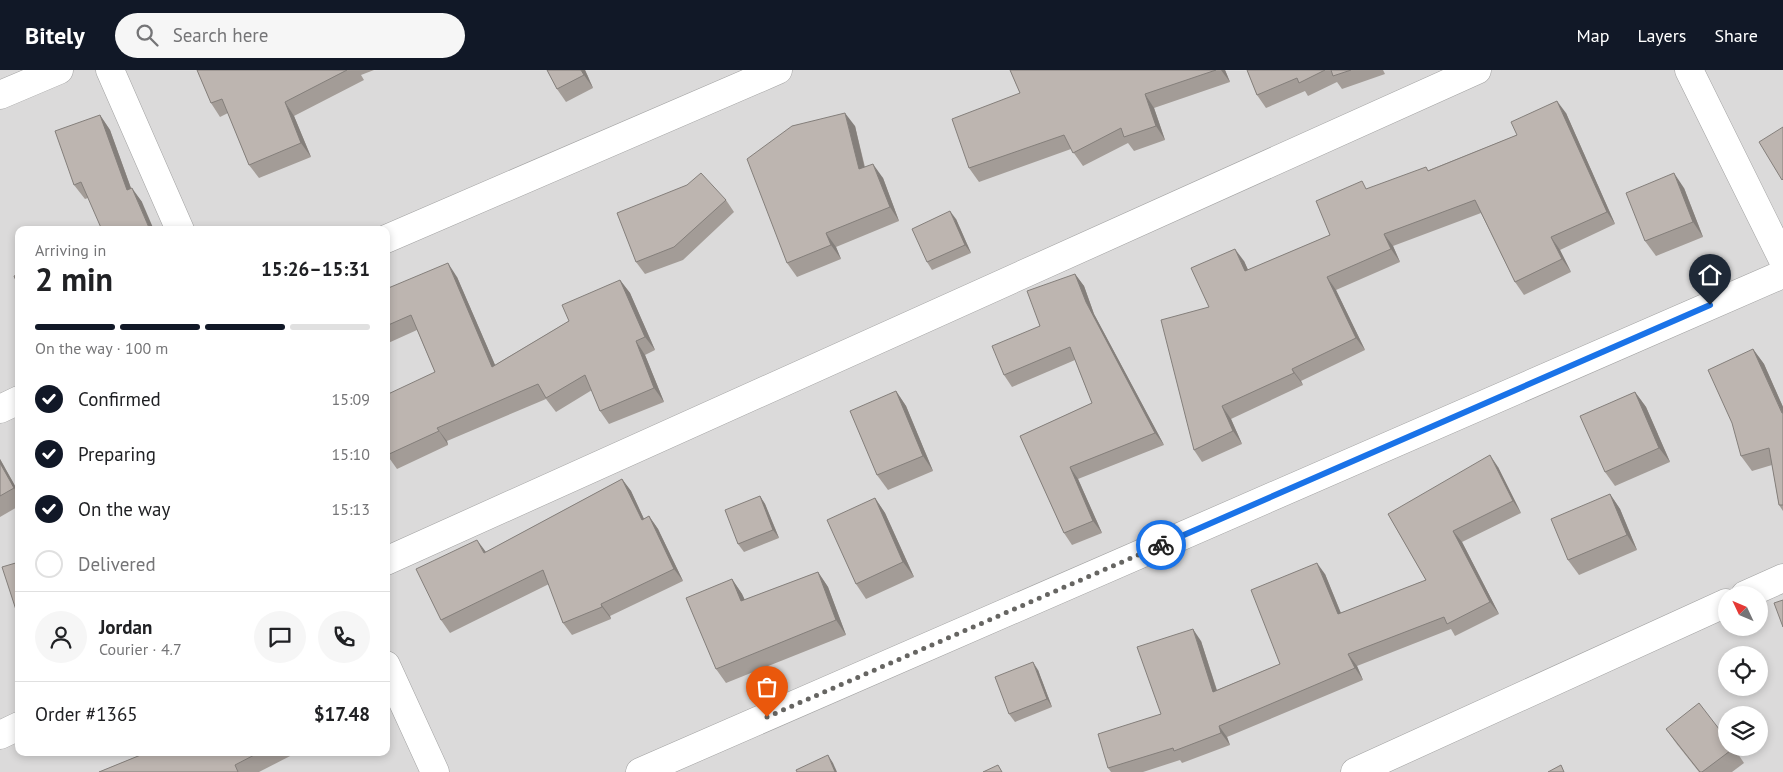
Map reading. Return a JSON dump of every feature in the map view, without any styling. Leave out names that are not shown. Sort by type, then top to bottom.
[{"type":"street","points":[[0,95],[59,70]]},
{"type":"street","points":[[110,70],[178,226]]},
{"type":"street","points":[[390,237],[778,70]]},
{"type":"street","points":[[390,559],[1477,70]]},
{"type":"street","points":[[1689,70],[1783,260]]},
{"type":"street","points":[[640,772],[1783,274]]},
{"type":"street","points":[[0,409],[15,402]]},
{"type":"street","points":[[1765,586],[1783,578]]},
{"type":"street","points":[[1355,772],[1718,607]]},
{"type":"street","points":[[390,674],[435,772]]},
{"type":"street","points":[[0,735],[15,728]]},
{"type":"shaded area","points":[[0,70],[1783,70],[1783,772],[0,772]]},
{"type":"building","points":[[197,70],[347,70],[285,102],[301,143],[249,165],[222,99],[211,103]]},
{"type":"building","points":[[547,70],[581,70],[584,75],[557,89]]},
{"type":"building","points":[[1010,70],[1216,70],[1145,94],[1156,126],[1124,137],[1121,128],[1073,153],[1064,135],[969,168],[952,119],[1020,93]]},
{"type":"building","points":[[1247,70],[1325,70],[1299,83],[1297,78],[1257,95]]},
{"type":"building","points":[[1331,70],[1351,70],[1333,76]]},
{"type":"building","points":[[1557,101],[1607,212],[1551,237],[1562,259],[1515,282],[1475,200],[1384,234],[1391,249],[1327,277],[1356,338],[1292,369],[1294,373],[1222,406],[1233,431],[1194,450],[1161,320],[1209,307],[1191,268],[1235,249],[1245,271],[1330,235],[1316,201],[1362,181],[1366,189],[1426,167],[1428,171],[1517,135],[1511,122]]},
{"type":"building","points":[[845,113],[859,169],[873,164],[890,207],[826,233],[831,245],[787,263],[747,159],[792,126]]},
{"type":"building","points":[[100,115],[127,190],[132,188],[148,226],[100,226],[81,182],[74,185],[55,131]]},
{"type":"building","points":[[1783,127],[1783,179],[1782,180],[1759,142]]},
{"type":"building","points":[[701,173],[726,200],[674,247],[636,262],[617,213],[687,185]]},
{"type":"building","points":[[1674,173],[1693,222],[1645,241],[1626,193]]},
{"type":"building","points":[[950,211],[965,245],[927,262],[912,229]]},
{"type":"building","points":[[448,263],[492,367],[569,321],[562,305],[620,280],[645,337],[636,341],[654,388],[600,411],[585,375],[546,398],[538,384],[437,428],[439,431],[390,454],[390,393],[435,372],[411,315],[390,324],[390,287]]},
{"type":"building","points":[[1075,274],[1086,302],[1155,433],[1070,467],[1093,521],[1064,533],[1020,436],[1092,403],[1070,347],[1004,375],[992,346],[1040,326],[1027,291]]},
{"type":"building","points":[[1753,349],[1783,413],[1783,505],[1779,505],[1769,448],[1741,456],[1732,423],[1708,370]]},
{"type":"building","points":[[896,391],[923,456],[877,475],[850,411]]},
{"type":"building","points":[[1635,392],[1659,448],[1605,472],[1580,416]]},
{"type":"building","points":[[1490,455],[1513,501],[1453,531],[1490,602],[1447,624],[1444,617],[1348,654],[1355,668],[1219,726],[1221,733],[1174,751],[1173,748],[1108,768],[1098,734],[1161,714],[1137,647],[1193,629],[1213,692],[1280,664],[1251,590],[1317,563],[1338,614],[1426,580],[1388,514]]},
{"type":"building","points":[[0,463],[14,488],[0,496]]},
{"type":"building","points":[[622,479],[642,520],[649,516],[674,569],[601,604],[602,607],[563,623],[543,570],[441,620],[416,569],[477,540],[484,553]]},
{"type":"building","points":[[1610,494],[1627,535],[1568,560],[1551,519]]},
{"type":"building","points":[[760,496],[773,530],[738,544],[725,510]]},
{"type":"building","points":[[875,498],[903,562],[856,584],[827,520]]},
{"type":"building","points":[[15,563],[15,607],[2,567]]},
{"type":"building","points":[[818,572],[836,620],[716,669],[686,598],[732,579],[741,601]]},
{"type":"building","points":[[1783,600],[1783,627],[1774,603]]},
{"type":"building","points":[[1033,662],[1047,699],[1009,714],[995,677]]},
{"type":"building","points":[[1699,703],[1718,728],[1718,756],[1723,756],[1700,772],[1666,729]]},
{"type":"building","points":[[828,755],[835,772],[797,772],[796,770]]},
{"type":"building","points":[[138,756],[252,756],[235,765],[238,772],[99,772]]},
{"type":"building","points":[[998,765],[1002,772],[983,772]]},
{"type":"building","points":[[1561,765],[1564,772],[1548,772]]},
{"type":"way so far","points":[[767,717],[1161,545]]},
{"type":"route","points":[[1161,545],[1710,305]]}]
